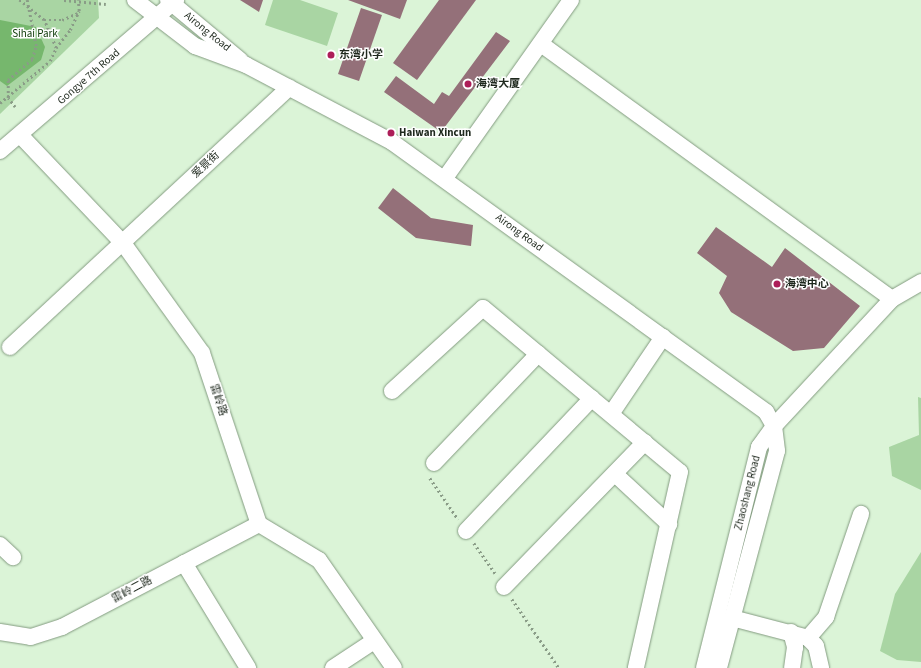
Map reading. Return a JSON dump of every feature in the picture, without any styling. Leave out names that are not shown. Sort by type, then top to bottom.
[{"type":"street","name":"Airong Road","points":[[135,0],[156,18],[195,46],[246,65],[392,142],[444,178],[766,412],[774,426]]},
{"type":"street","name":"Airong Road","points":[[172,1],[246,65]]},
{"type":"street","name":"Gongye 7th Road","points":[[0,151],[21,136],[156,18],[172,1]]},
{"type":"street","points":[[444,178],[541,44],[562,3]]},
{"type":"street","points":[[541,44],[892,299]]},
{"type":"street","name":"爱景街","points":[[10,347],[289,88]]},
{"type":"street","name":"雷岭路","points":[[21,136],[123,243],[202,352],[259,524]]},
{"type":"street","points":[[774,426],[892,299],[921,282]]},
{"type":"street","points":[[392,391],[483,308],[680,472],[636,668]]},
{"type":"street","points":[[611,414],[663,337]]},
{"type":"street","points":[[434,463],[538,354]]},
{"type":"street","points":[[466,531],[592,398]]},
{"type":"street","name":"Zhaoshang Road","points":[[719,668],[777,451],[774,426]]},
{"type":"street","name":"Zhaoshang Road","points":[[704,668],[759,446],[774,426]]},
{"type":"street","points":[[504,587],[645,442]]},
{"type":"street","points":[[615,474],[669,524]]},
{"type":"street","points":[[808,638],[826,617],[861,514]]},
{"type":"street","points":[[259,524],[319,560],[394,668]]},
{"type":"street","name":"雷岭二路","points":[[0,632],[31,638],[62,627],[259,524]]},
{"type":"street","points":[[0,545],[13,557]]},
{"type":"street","points":[[184,563],[248,668]]},
{"type":"street","points":[[732,618],[791,632],[808,638],[816,646],[821,668]]},
{"type":"street","points":[[791,632],[795,647],[792,668]]},
{"type":"street","points":[[334,668],[374,641]]},
{"type":"path","points":[[19,0],[44,20],[56,48]]},
{"type":"path","points":[[15,107],[8,98],[6,88],[8,80],[32,59],[36,46],[30,23],[27,0]]},
{"type":"path","points":[[64,0],[106,4]]},
{"type":"path","points":[[0,103],[8,98],[50,61],[56,48],[70,30],[78,12],[78,2]]},
{"type":"path","points":[[44,20],[62,20],[78,12]]},
{"type":"path","points":[[434,463],[429,477],[559,668]]},
{"type":"green space","name":"Sihai Park","points":[[0,0],[98,0],[99,18],[0,114]]},
{"type":"green space","points":[[273,0],[300,0],[338,13],[327,46],[265,25]]},
{"type":"green space","points":[[918,397],[921,398],[921,490],[892,476],[889,447],[919,435]]},
{"type":"green space","points":[[921,552],[921,662],[897,660],[880,651],[895,594]]},
{"type":"shaded area","points":[[0,20],[36,27],[45,47],[41,60],[7,86],[0,81]]},
{"type":"building","points":[[240,0],[263,0],[259,12]]},
{"type":"building","points":[[348,0],[407,0],[400,19]]},
{"type":"building","points":[[439,0],[476,0],[417,80],[393,63]]},
{"type":"building","points":[[361,8],[382,15],[359,81],[338,74]]},
{"type":"building","name":"海湾大厦","points":[[496,32],[510,41],[441,132],[384,92],[396,76],[434,104],[442,92],[449,96]]},
{"type":"building","points":[[393,188],[431,218],[473,225],[471,246],[416,238],[378,208]]},
{"type":"building","name":"海湾中心","points":[[716,227],[772,267],[785,248],[860,306],[824,348],[793,351],[731,312],[719,293],[727,276],[697,253]]},
{"type":"place","name":"东湾小学","points":[[331,55]]},
{"type":"place","name":"海湾大厦","points":[[468,84]]},
{"type":"place","name":"Haiwan Xincun","points":[[391,133]]},
{"type":"place","name":"海湾中心","points":[[777,284]]}]
